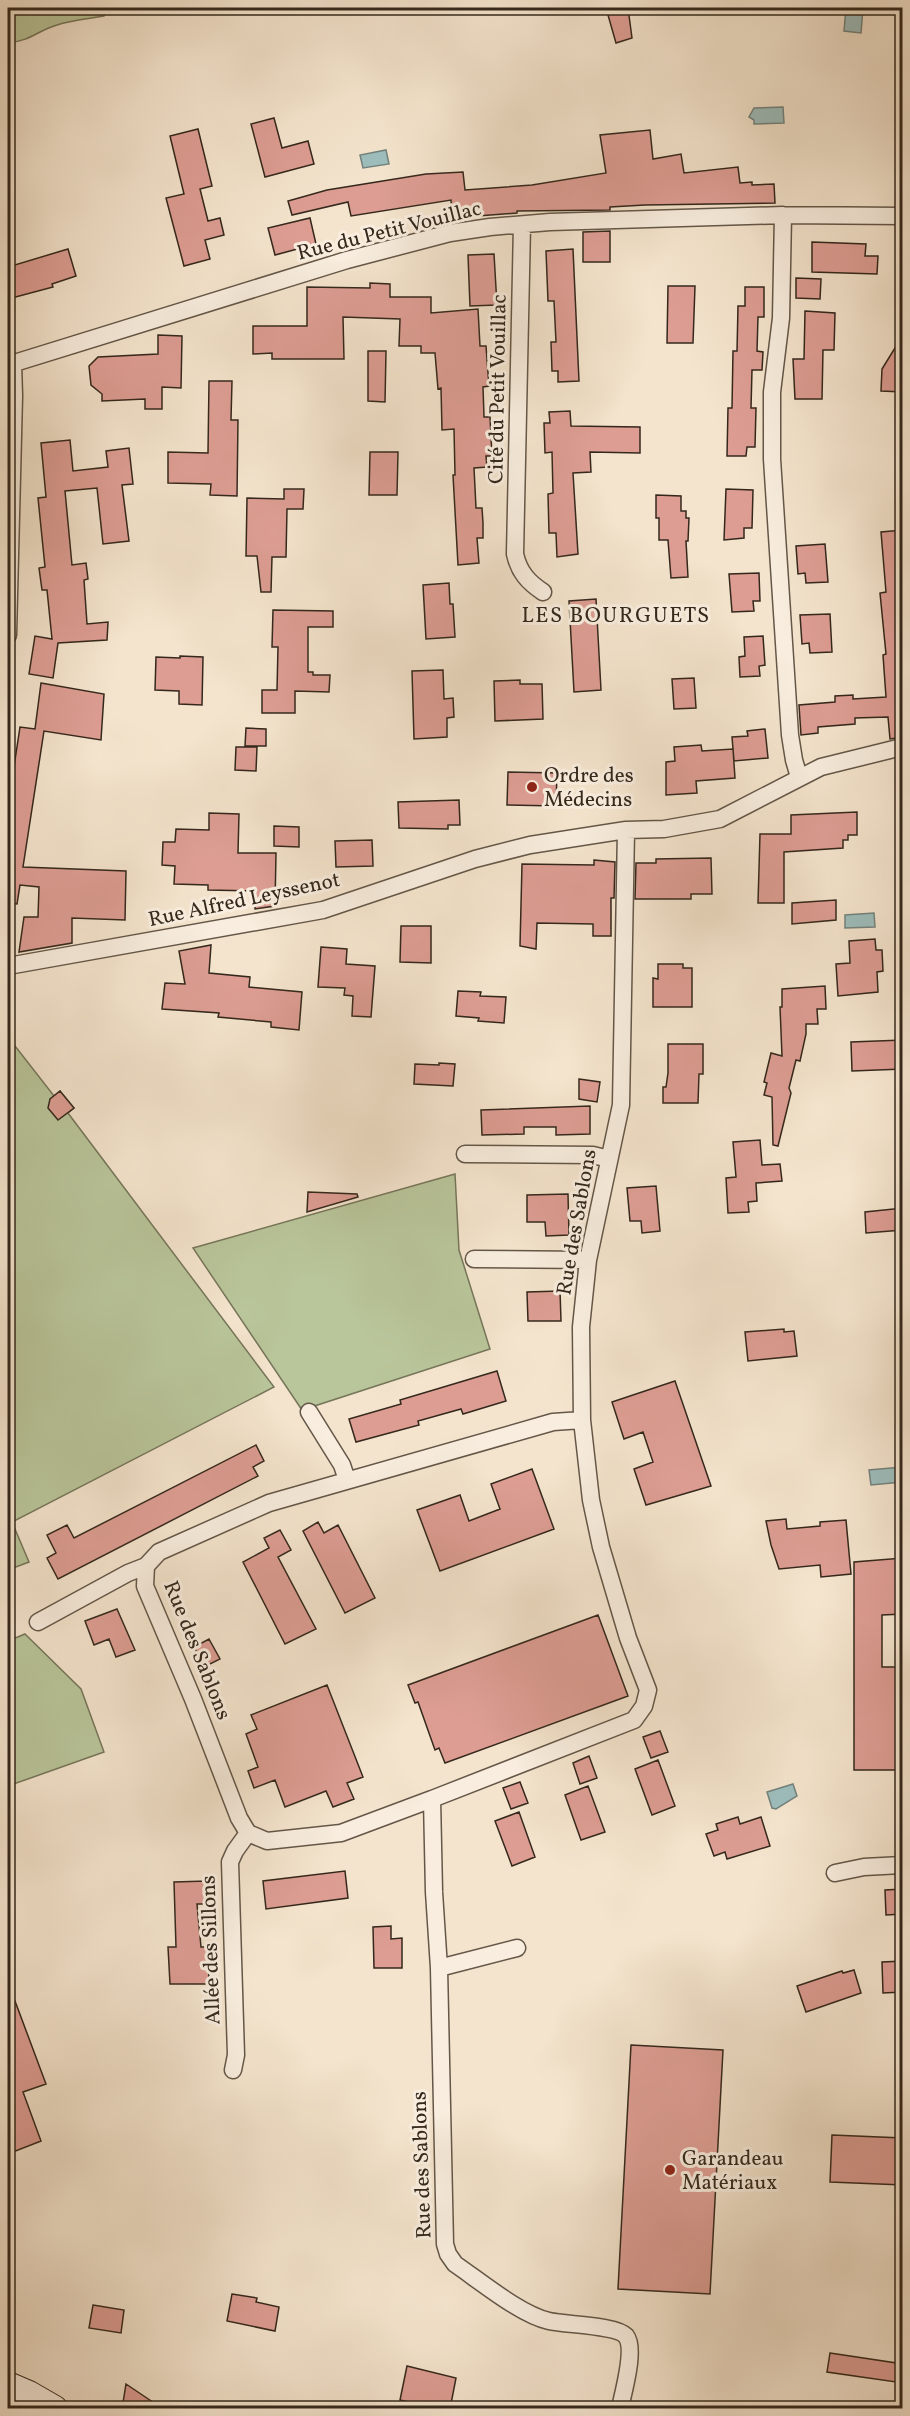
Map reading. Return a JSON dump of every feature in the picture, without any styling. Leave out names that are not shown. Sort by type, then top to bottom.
[{"type":"street","name":"Rue du Petit Vouillac","points":[[10,364],[347,260],[450,233],[522,225],[783,215],[903,216]]},
{"type":"street","points":[[783,215],[782,318],[772,392],[772,459],[790,735],[799,777]]},
{"type":"street","name":"Cité du Petit Vouillac","points":[[522,225],[515,554],[518,566],[525,577],[543,592]]},
{"type":"street","points":[[8,629],[14,396],[10,364]]},
{"type":"street","name":"Rue Alfred Leyssenot","points":[[8,966],[323,910],[475,859],[530,845],[626,830],[664,829],[720,819],[821,767],[903,747]]},
{"type":"street","name":"Rue des Sablons","points":[[582,1420],[553,1422],[269,1503],[159,1552],[146,1566],[146,1586],[194,1699],[239,1818],[248,1833],[267,1840],[341,1833],[634,1720],[644,1706],[648,1690],[628,1638],[591,1500],[582,1420],[581,1327],[588,1260],[621,1104],[626,830]]},
{"type":"street","points":[[465,1154],[593,1155],[609,1159]]},
{"type":"street","points":[[474,1259],[588,1260]]},
{"type":"street","points":[[309,1412],[342,1465],[347,1480]]},
{"type":"street","points":[[38,1622],[128,1573],[146,1566]]},
{"type":"street","name":"Rue des Sablons","points":[[432,1799],[434,1892],[439,1968],[445,2244],[448,2254],[455,2264],[529,2314],[548,2321],[615,2331],[625,2335],[630,2345],[630,2356],[620,2409]]},
{"type":"street","name":"Allée des Sillons","points":[[233,2070],[236,2055],[230,1862],[248,1833]]},
{"type":"street","points":[[835,1873],[903,1865]]},
{"type":"street","points":[[439,1968],[517,1948]]},
{"type":"street","points":[[8,2384],[29,2393],[55,2409]]},
{"type":"green space","points":[[8,8],[106,8],[104,16],[63,23],[22,40],[8,43]]},
{"type":"green space","points":[[8,1037],[54,1096],[60,1091],[74,1108],[68,1113],[274,1387],[12,1522],[29,1562],[8,1570]]},
{"type":"green space","points":[[455,1174],[459,1250],[490,1349],[302,1410],[193,1248]]},
{"type":"green space","points":[[25,1634],[81,1689],[104,1752],[8,1786],[8,1641]]},
{"type":"water","points":[[846,8],[863,8],[861,33],[844,31]]},
{"type":"water","points":[[783,107],[784,123],[754,124],[754,120],[749,117],[754,108]]},
{"type":"water","points":[[386,150],[389,164],[363,168],[360,155]]},
{"type":"water","points":[[874,913],[875,927],[845,928],[845,915]]},
{"type":"water","points":[[902,1467],[902,1482],[871,1485],[869,1470]]},
{"type":"water","points":[[793,1784],[797,1796],[776,1809],[772,1808],[767,1792]]},
{"type":"building","points":[[606,8],[628,8],[632,38],[616,43]]},
{"type":"building","points":[[274,118],[282,148],[308,141],[314,164],[265,177],[251,124]]},
{"type":"building","points":[[198,129],[212,186],[200,189],[208,221],[220,218],[224,235],[205,240],[210,259],[184,266],[166,198],[184,194],[170,136]]},
{"type":"building","points":[[650,130],[653,159],[681,154],[684,173],[738,167],[740,183],[774,184],[775,203],[645,205],[610,207],[610,210],[517,211],[517,213],[452,218],[451,200],[351,216],[348,202],[292,215],[288,201],[327,190],[426,174],[463,172],[465,190],[532,185],[606,173],[600,135]]},
{"type":"building","points":[[310,218],[316,244],[275,255],[268,228]]},
{"type":"building","points":[[610,231],[610,262],[583,262],[583,232]]},
{"type":"building","points":[[812,242],[866,244],[865,256],[878,256],[877,274],[812,272]]},
{"type":"building","points":[[68,249],[76,276],[52,284],[53,287],[8,299],[8,267]]},
{"type":"building","points":[[573,249],[579,381],[558,382],[558,371],[552,371],[551,342],[556,342],[554,301],[548,301],[546,251]]},
{"type":"building","points":[[494,254],[497,305],[470,306],[468,255]]},
{"type":"building","points":[[796,278],[821,279],[820,299],[796,298]]},
{"type":"building","points":[[370,283],[390,284],[390,297],[431,297],[431,313],[478,309],[480,346],[486,346],[489,386],[483,387],[484,417],[490,417],[492,456],[486,456],[487,467],[474,468],[476,508],[482,508],[483,523],[483,538],[477,538],[479,563],[458,565],[453,475],[455,475],[454,429],[442,430],[441,388],[438,389],[435,353],[421,353],[421,346],[399,346],[400,319],[343,317],[344,359],[272,359],[272,353],[253,354],[253,326],[307,326],[307,287],[370,288]]},
{"type":"building","points":[[668,286],[695,286],[693,343],[667,343]]},
{"type":"building","points":[[745,287],[764,287],[764,317],[758,317],[757,351],[763,352],[762,370],[752,370],[751,408],[756,408],[755,447],[747,447],[746,456],[727,456],[728,408],[732,408],[733,351],[737,351],[738,306],[745,306]]},
{"type":"building","points":[[805,311],[835,313],[834,350],[823,350],[822,399],[795,399],[793,359],[804,359]]},
{"type":"building","points":[[158,335],[182,336],[181,388],[162,387],[162,409],[145,409],[145,399],[102,401],[102,394],[91,385],[89,366],[98,357],[158,354]]},
{"type":"building","points":[[903,335],[903,392],[881,391],[882,369]]},
{"type":"building","points":[[368,351],[386,351],[385,402],[368,401]]},
{"type":"building","points":[[209,381],[232,381],[231,420],[238,420],[237,496],[210,495],[211,484],[168,483],[168,452],[208,453]]},
{"type":"building","points":[[570,411],[571,426],[640,427],[640,453],[590,452],[591,472],[573,473],[578,554],[557,557],[556,533],[549,533],[548,494],[553,493],[552,452],[545,453],[544,423],[550,423],[549,412]]},
{"type":"building","points":[[70,440],[73,471],[108,467],[106,451],[129,448],[133,484],[122,485],[129,541],[103,544],[97,488],[65,491],[72,565],[86,563],[88,579],[84,580],[87,624],[108,622],[107,640],[58,643],[53,678],[29,674],[35,636],[52,639],[47,590],[42,590],[39,568],[45,567],[38,498],[46,497],[41,443]]},
{"type":"building","points":[[370,452],[398,452],[397,495],[369,495]]},
{"type":"building","points":[[284,489],[304,489],[303,509],[287,509],[286,557],[272,557],[271,592],[261,592],[257,556],[246,556],[247,498],[284,499]]},
{"type":"building","points":[[726,489],[753,490],[752,528],[744,528],[744,538],[724,540]]},
{"type":"building","points":[[656,495],[681,496],[681,511],[686,511],[686,518],[689,518],[688,541],[686,541],[688,577],[671,578],[668,540],[659,540]]},
{"type":"building","points":[[903,530],[903,737],[890,739],[888,717],[855,718],[855,724],[818,727],[818,733],[801,735],[799,705],[835,702],[835,696],[853,695],[853,699],[886,697],[883,655],[886,654],[880,593],[886,592],[881,532]]},
{"type":"building","points":[[825,544],[828,582],[806,583],[805,573],[798,574],[796,546]]},
{"type":"building","points":[[759,573],[760,601],[753,601],[754,611],[732,612],[729,574]]},
{"type":"building","points":[[449,583],[455,637],[426,639],[423,585]]},
{"type":"building","points":[[596,599],[601,690],[574,692],[569,601]]},
{"type":"building","points":[[273,610],[333,611],[333,627],[308,627],[308,672],[313,672],[313,675],[330,675],[329,692],[295,691],[295,713],[262,713],[262,690],[277,690],[278,647],[272,647]]},
{"type":"building","points":[[830,614],[832,652],[810,653],[809,643],[802,644],[800,615]]},
{"type":"building","points":[[763,636],[765,665],[759,666],[760,676],[740,677],[739,657],[745,656],[744,637]]},
{"type":"building","points":[[180,656],[203,657],[202,705],[179,704],[179,691],[155,690],[156,657],[180,658]]},
{"type":"building","points":[[443,670],[444,699],[453,698],[454,717],[447,718],[447,737],[414,739],[412,671]]},
{"type":"building","points":[[694,678],[696,708],[674,709],[672,679]]},
{"type":"building","points":[[520,680],[520,684],[542,684],[543,719],[495,721],[494,681]]},
{"type":"building","points":[[41,683],[104,694],[101,740],[44,731],[23,867],[126,871],[125,920],[72,918],[72,943],[19,952],[24,917],[38,917],[39,887],[20,885],[17,904],[8,903],[8,806],[20,727],[35,729]]},
{"type":"building","points":[[246,728],[266,729],[266,746],[245,746]]},
{"type":"building","points":[[765,729],[768,758],[734,761],[732,737],[748,736],[747,731]]},
{"type":"building","points":[[701,745],[702,751],[733,749],[735,778],[696,781],[697,793],[666,795],[666,762],[675,761],[674,747]]},
{"type":"building","points":[[236,747],[257,747],[256,771],[235,770]]},
{"type":"building","points":[[508,772],[557,773],[556,806],[507,805]]},
{"type":"building","points":[[459,800],[460,825],[448,825],[448,829],[399,828],[398,802]]},
{"type":"building","points":[[857,812],[857,835],[848,835],[848,840],[843,840],[843,848],[784,852],[784,903],[758,903],[760,834],[791,834],[791,815]]},
{"type":"building","points":[[209,813],[239,814],[238,853],[276,853],[275,906],[255,909],[255,891],[208,890],[208,885],[174,884],[175,866],[162,865],[163,842],[175,842],[176,829],[209,830]]},
{"type":"building","points":[[274,826],[299,827],[299,847],[274,846]]},
{"type":"building","points":[[372,840],[373,866],[336,867],[335,841]]},
{"type":"building","points":[[711,858],[712,894],[691,894],[691,899],[635,899],[636,863],[656,863],[656,859]]},
{"type":"building","points":[[594,860],[615,862],[614,898],[611,898],[611,936],[593,936],[593,924],[537,923],[536,949],[520,946],[522,864],[594,865]]},
{"type":"building","points":[[836,900],[836,920],[792,924],[792,903]]},
{"type":"building","points":[[401,926],[431,926],[431,963],[400,962]]},
{"type":"building","points":[[875,939],[876,950],[882,950],[883,971],[877,972],[878,992],[838,996],[836,964],[850,963],[849,941]]},
{"type":"building","points":[[211,945],[209,973],[250,977],[249,987],[302,992],[299,1030],[271,1027],[271,1022],[218,1017],[219,1013],[162,1009],[165,983],[185,984],[179,951]]},
{"type":"building","points":[[321,947],[347,949],[346,964],[375,966],[371,1017],[352,1016],[353,996],[344,995],[345,988],[318,987]]},
{"type":"building","points":[[658,964],[683,964],[683,968],[692,968],[692,1007],[653,1007],[653,978],[658,979]]},
{"type":"building","points":[[825,986],[826,1009],[817,1009],[818,1024],[806,1024],[800,1061],[796,1060],[789,1088],[791,1093],[778,1146],[773,1145],[772,1097],[764,1095],[767,1083],[764,1082],[771,1053],[782,1056],[780,1007],[782,1007],[782,989]]},
{"type":"building","points":[[458,991],[481,992],[480,996],[506,997],[504,1023],[456,1016]]},
{"type":"building","points":[[903,1040],[903,1069],[852,1071],[851,1042]]},
{"type":"building","points":[[668,1044],[703,1044],[703,1074],[699,1074],[698,1103],[663,1103],[663,1087],[666,1087],[668,1073]]},
{"type":"building","points":[[439,1063],[455,1064],[453,1086],[414,1084],[415,1064],[439,1065]]},
{"type":"building","points":[[579,1079],[600,1082],[597,1102],[579,1099]]},
{"type":"building","points":[[60,1091],[74,1108],[58,1120],[48,1108],[50,1099]]},
{"type":"building","points":[[590,1106],[590,1134],[556,1135],[556,1127],[524,1127],[524,1134],[482,1135],[481,1110]]},
{"type":"building","points":[[760,1140],[762,1165],[780,1164],[782,1181],[756,1183],[757,1201],[748,1202],[749,1212],[728,1213],[726,1178],[736,1177],[733,1142]]},
{"type":"building","points":[[656,1186],[660,1231],[642,1233],[641,1221],[630,1221],[627,1188]]},
{"type":"building","points":[[308,1192],[357,1194],[358,1197],[307,1212]]},
{"type":"building","points":[[568,1194],[569,1235],[546,1236],[545,1222],[527,1222],[527,1195]]},
{"type":"building","points":[[903,1208],[903,1230],[866,1233],[865,1212]]},
{"type":"building","points":[[560,1291],[561,1321],[528,1321],[527,1292]]},
{"type":"building","points":[[784,1329],[784,1332],[794,1331],[797,1356],[748,1361],[745,1332]]},
{"type":"building","points":[[497,1371],[506,1401],[463,1414],[461,1409],[418,1421],[419,1425],[356,1442],[349,1419],[401,1404],[400,1400]]},
{"type":"building","points":[[675,1381],[711,1486],[646,1505],[634,1469],[653,1462],[643,1432],[624,1439],[612,1402]]},
{"type":"building","points":[[256,1445],[264,1461],[253,1467],[258,1476],[58,1579],[47,1558],[56,1553],[47,1535],[67,1525],[74,1538]]},
{"type":"building","points":[[532,1469],[554,1529],[440,1571],[417,1510],[460,1495],[469,1521],[500,1509],[491,1484]]},
{"type":"building","points":[[786,1519],[787,1529],[820,1526],[820,1522],[846,1520],[851,1574],[821,1577],[820,1565],[779,1569],[766,1521]]},
{"type":"building","points":[[318,1522],[324,1533],[338,1525],[375,1598],[345,1613],[303,1531]]},
{"type":"building","points":[[280,1530],[291,1550],[278,1557],[316,1629],[285,1644],[243,1562],[269,1548],[264,1538]]},
{"type":"building","points":[[903,1558],[903,1614],[882,1615],[882,1667],[903,1667],[903,1770],[854,1770],[854,1562]]},
{"type":"building","points":[[117,1609],[135,1650],[116,1657],[109,1639],[94,1645],[85,1621]]},
{"type":"building","points":[[598,1615],[628,1696],[445,1763],[439,1748],[435,1750],[418,1702],[415,1703],[408,1685]]},
{"type":"building","points":[[209,1639],[220,1659],[204,1667],[194,1647]]},
{"type":"building","points":[[327,1685],[363,1777],[347,1783],[354,1799],[333,1807],[326,1791],[285,1807],[275,1780],[254,1788],[248,1771],[258,1767],[246,1734],[257,1729],[251,1715]]},
{"type":"building","points":[[660,1731],[668,1752],[651,1758],[643,1737]]},
{"type":"building","points":[[589,1756],[597,1778],[580,1784],[573,1763]]},
{"type":"building","points":[[658,1760],[675,1806],[652,1815],[635,1769]]},
{"type":"building","points":[[520,1782],[528,1803],[511,1809],[503,1788]]},
{"type":"building","points":[[588,1786],[605,1832],[581,1840],[565,1795]]},
{"type":"building","points":[[519,1812],[535,1857],[512,1866],[495,1821]]},
{"type":"building","points":[[738,1817],[740,1824],[761,1817],[770,1846],[727,1859],[725,1852],[714,1856],[706,1834],[718,1830],[716,1824]]},
{"type":"building","points":[[345,1871],[348,1898],[266,1909],[263,1881]]},
{"type":"building","points":[[207,1881],[207,1904],[197,1904],[201,1947],[208,1947],[209,1984],[170,1984],[168,1947],[176,1947],[174,1882]]},
{"type":"building","points":[[903,1889],[903,1914],[886,1915],[885,1890]]},
{"type":"building","points":[[391,1926],[391,1939],[402,1938],[402,1968],[374,1968],[373,1927]]},
{"type":"building","points":[[903,1961],[903,1992],[883,1993],[882,1962]]},
{"type":"building","points":[[854,1970],[861,1993],[806,2012],[797,1986],[842,1971],[843,1973]]},
{"type":"building","points":[[8,1985],[46,2084],[23,2092],[41,2141],[8,2154]]},
{"type":"building","name":"Garandeau Matériaux","points":[[631,2045],[723,2050],[710,2294],[618,2289]]},
{"type":"building","points":[[832,2135],[903,2138],[903,2185],[830,2182]]},
{"type":"building","points":[[232,2294],[257,2298],[256,2302],[279,2307],[275,2331],[227,2321]]},
{"type":"building","points":[[93,2305],[124,2310],[121,2333],[89,2328]]},
{"type":"building","points":[[830,2353],[903,2364],[903,2383],[827,2372]]},
{"type":"building","points":[[407,2366],[456,2378],[450,2409],[425,2409],[426,2406],[400,2400]]},
{"type":"building","points":[[126,2384],[163,2409],[122,2409]]},
{"type":"place","name":"Ordre des Médecins","points":[[532,787]]},
{"type":"place","name":"Garandeau Matériaux","points":[[670,2170]]},
{"type":"district","name":"LES BOURGUETS","points":[[616,614]]}]
